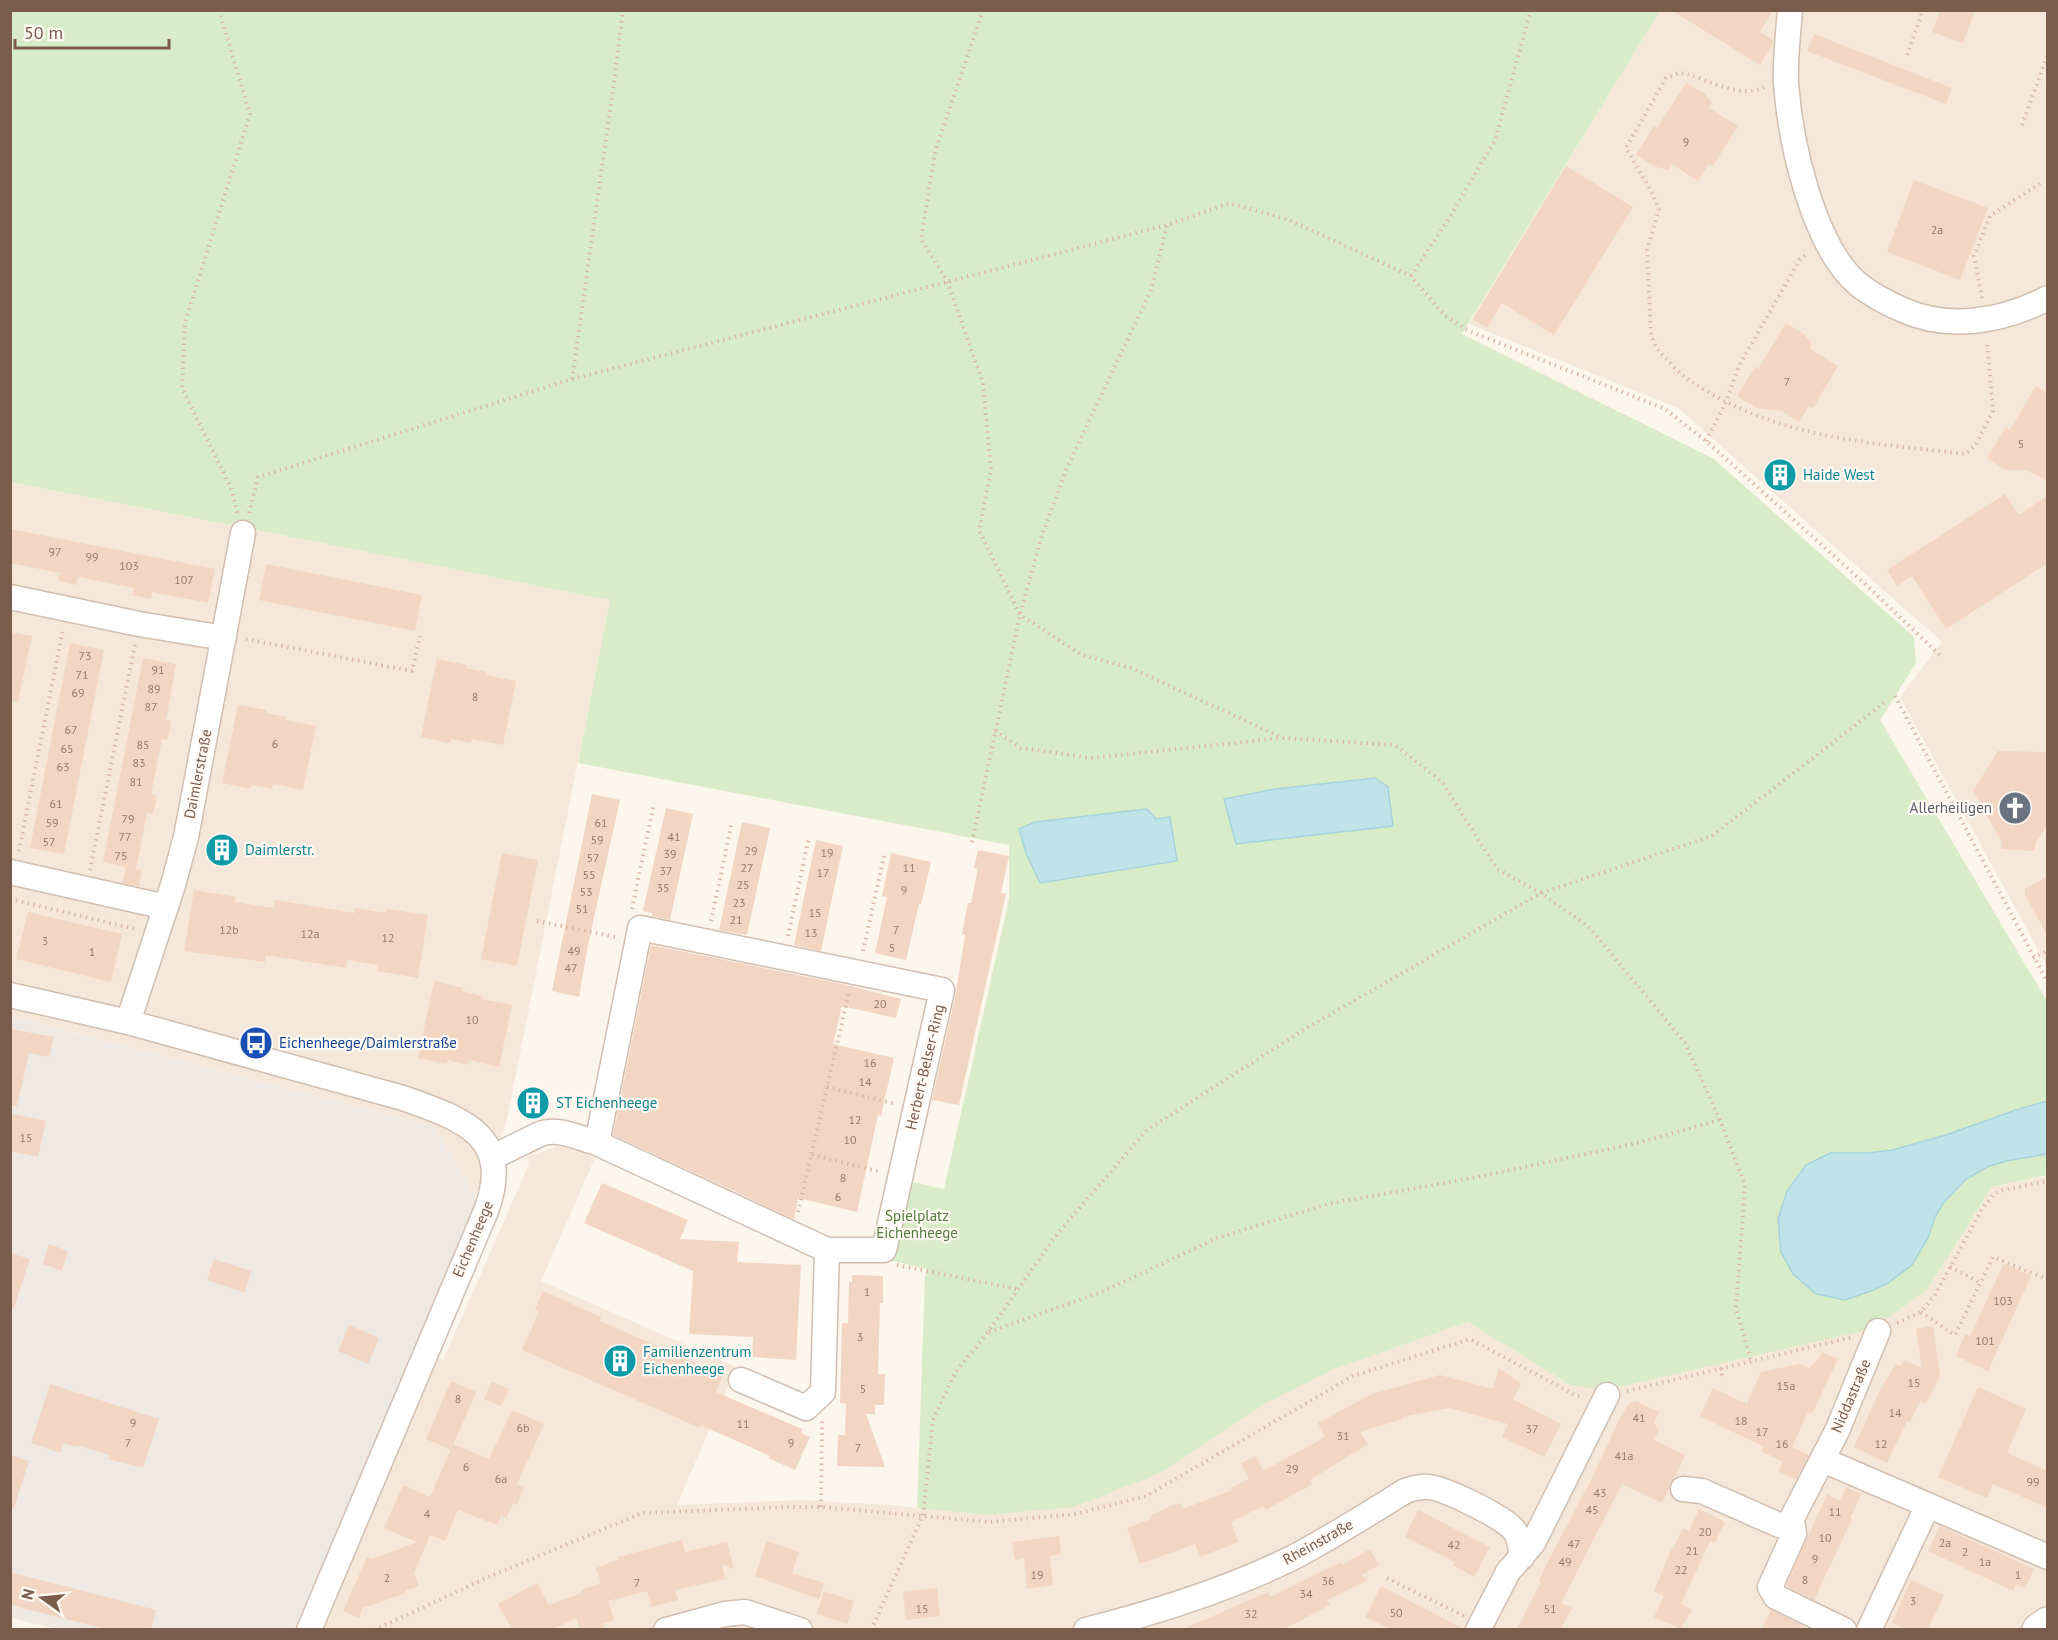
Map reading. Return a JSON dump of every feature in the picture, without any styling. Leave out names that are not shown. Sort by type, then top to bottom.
[{"type":"street","points":[[1790,10],[1786,74],[1793,136],[1801,173],[1826,238],[1837,258],[1860,286],[1897,307],[1927,319],[1956,322],[2008,314],[2048,298]]},
{"type":"street","name":"Daimlerstraße","points":[[128,1022],[166,908],[186,837],[243,533]]},
{"type":"street","points":[[10,597],[139,624],[224,638]]},
{"type":"street","points":[[12,872],[166,908]]},
{"type":"street","points":[[597,1143],[639,935]]},
{"type":"street","name":"Herbert-Belser-Ring","points":[[639,935],[707,942],[942,990],[884,1251]]},
{"type":"street","points":[[10,995],[128,1022],[403,1098],[445,1114],[479,1135],[493,1157],[546,1132],[558,1132],[597,1143],[827,1250],[884,1251]]},
{"type":"street","name":"Eichenheege","points":[[309,1629],[486,1210],[495,1183],[493,1157]]},
{"type":"street","points":[[741,1380],[806,1408],[823,1392],[827,1250]]},
{"type":"street","name":"Niddastraße","points":[[1844,1629],[1776,1597],[1770,1587],[1794,1534],[1792,1520],[1823,1460],[1878,1331]]},
{"type":"street","points":[[1479,1627],[1508,1572],[1533,1543],[1607,1395]]},
{"type":"street","points":[[1823,1460],[2048,1557]]},
{"type":"street","name":"Rheinstraße","points":[[1086,1629],[1161,1610],[1245,1580],[1294,1557],[1405,1491],[1426,1486],[1448,1492],[1494,1515],[1512,1527],[1519,1539],[1522,1557]]},
{"type":"street","points":[[1683,1489],[1702,1491],[1779,1525],[1789,1524],[1792,1520]]},
{"type":"street","points":[[1869,1629],[1928,1505]]},
{"type":"street","points":[[666,1629],[725,1614],[745,1612],[800,1629]]},
{"type":"street","points":[[2039,1629],[2048,1624]]},
{"type":"path","points":[[219,10],[250,114],[185,322],[182,388],[231,488],[243,533]]},
{"type":"path","points":[[572,379],[623,10]]},
{"type":"path","points":[[983,10],[935,152],[921,239],[947,281],[983,383],[991,471],[979,530],[1020,615],[1082,655],[1131,668],[1283,738]]},
{"type":"path","points":[[1411,276],[1451,215],[1495,140],[1531,10]]},
{"type":"path","points":[[1906,55],[1923,10]]},
{"type":"path","points":[[2022,125],[2048,54]]},
{"type":"path","points":[[1786,74],[1756,92],[1737,90],[1687,74],[1679,73],[1666,78],[1626,148],[1659,209],[1647,250],[1653,343],[1657,351],[1681,375],[1726,402],[1800,430],[1851,441],[1966,454],[1975,446],[1993,411],[1986,319],[1974,256],[1990,216],[2042,182]]},
{"type":"path","points":[[243,533],[258,477],[572,379],[1167,225],[1229,203],[1289,220],[1411,276],[1444,315],[1469,331],[1665,410],[1706,441],[1863,582],[1943,658]]},
{"type":"path","points":[[972,842],[1020,615],[1042,534],[1066,470],[1151,290],[1167,225]]},
{"type":"path","points":[[1706,441],[1726,402],[1739,366],[1800,259],[1826,238]]},
{"type":"path","points":[[12,872],[67,609]]},
{"type":"path","points":[[86,889],[139,624]]},
{"type":"path","points":[[224,638],[236,637],[412,671],[420,636]]},
{"type":"path","points":[[1895,696],[2048,983]]},
{"type":"path","points":[[871,1629],[923,1515],[933,1420],[955,1373],[988,1332],[1057,1234],[1147,1130],[1305,1029],[1541,892],[1712,836],[1884,703]]},
{"type":"path","points":[[995,731],[1021,748],[1091,758],[1283,738],[1395,745],[1442,782],[1497,869],[1541,892],[1589,927],[1685,1043],[1720,1120],[1745,1185],[1736,1308],[1751,1360]]},
{"type":"path","points":[[537,921],[639,935],[632,911],[654,803]]},
{"type":"path","points":[[707,942],[732,821]]},
{"type":"path","points":[[783,958],[809,837]]},
{"type":"path","points":[[793,1233],[885,852]]},
{"type":"path","points":[[10,899],[157,934]]},
{"type":"path","points":[[2034,958],[2048,950]]},
{"type":"path","points":[[827,1087],[915,1109]]},
{"type":"path","points":[[988,1332],[1104,1291],[1217,1238],[1328,1204],[1478,1177],[1637,1143],[1720,1120]]},
{"type":"path","points":[[812,1155],[901,1177]]},
{"type":"path","points":[[374,1629],[491,1576],[642,1513],[821,1507],[989,1522],[1076,1514],[1146,1496],[1353,1376],[1470,1339],[1577,1396],[1607,1395],[1878,1331],[1921,1312],[1935,1295],[1982,1209],[1993,1195],[2003,1190],[2048,1181]]},
{"type":"path","points":[[884,1251],[889,1263],[1017,1289]]},
{"type":"path","points":[[1921,1312],[1955,1335],[1993,1257],[2044,1278]]},
{"type":"path","points":[[1950,1268],[1981,1283]]},
{"type":"path","points":[[1721,1368],[1723,1380]]},
{"type":"path","points":[[821,1507],[823,1392]]},
{"type":"path","points":[[1387,1578],[1479,1627]]},
{"type":"shaded area","points":[[1660,11],[2047,11],[2047,966],[1900,697],[1942,642],[1678,408],[1469,324]]},
{"type":"shaded area","points":[[10,482],[610,600],[506,1124],[475,1196],[434,1127],[11,1016]]},
{"type":"shaded area","points":[[10,1016],[434,1127],[475,1196],[474,1213],[419,1350],[294,1629],[57,1629],[11,1618]]},
{"type":"shaded area","points":[[558,1146],[567,1146],[595,1158],[541,1281],[736,1367],[677,1505],[802,1500],[890,1505],[988,1515],[1263,1405],[1334,1369],[1468,1322],[1570,1385],[1927,1290],[1992,1187],[2047,1176],[2047,1629],[294,1630],[419,1350],[443,1360],[529,1164],[526,1157]]},
{"type":"green space","name":"Spielplatz Eichenheege","points":[[10,11],[1660,11],[1462,334],[1714,459],[1914,637],[1916,663],[1880,720],[2047,1001],[2047,1101],[1931,1140],[1867,1153],[1793,1274],[1816,1294],[1845,1299],[1928,1238],[1935,1217],[1944,1202],[1965,1180],[1987,1167],[2006,1161],[2047,1154],[2047,1175],[1992,1187],[1927,1290],[1872,1329],[1606,1390],[1570,1385],[1468,1322],[1334,1369],[1263,1405],[1160,1473],[1074,1507],[988,1515],[917,1508],[927,1269],[889,1260],[907,1181],[944,1189],[1009,899],[1009,845],[578,763],[610,600],[11,482]],"holes":[[[1147,809],[1156,820],[1170,817],[1040,883],[1026,853],[1019,829],[1035,822]]]},
{"type":"water","points":[[1375,778],[1388,787],[1393,826],[1236,844],[1224,799],[1275,789]]},
{"type":"water","points":[[1147,809],[1156,819],[1170,817],[1177,861],[1040,883],[1026,853],[1019,829],[1035,822]]},
{"type":"water","points":[[2047,1101],[2047,1154],[2006,1161],[1987,1167],[1965,1180],[1944,1202],[1935,1217],[1928,1238],[1912,1265],[1888,1283],[1845,1300],[1816,1294],[1793,1274],[1781,1252],[1778,1219],[1787,1191],[1806,1165],[1830,1153],[1892,1150],[1946,1135]]},
{"type":"building","points":[[1671,10],[1773,10],[1760,32],[1773,40],[1773,44],[1760,65]]},
{"type":"building","points":[[1940,10],[1975,10],[1963,43],[1932,32]]},
{"type":"building","points":[[1814,34],[1952,88],[1946,104],[1807,51]]},
{"type":"building","points":[[1686,83],[1705,94],[1712,103],[1709,108],[1738,126],[1713,166],[1709,164],[1698,181],[1672,164],[1669,170],[1656,167],[1636,155],[1654,126],[1657,128]]},
{"type":"building","points":[[1566,166],[1633,207],[1554,335],[1502,303],[1487,328],[1473,319]]},
{"type":"building","points":[[1914,180],[1988,208],[1960,280],[1887,252]]},
{"type":"building","points":[[1786,323],[1805,335],[1812,344],[1810,349],[1838,366],[1813,408],[1809,406],[1799,422],[1782,411],[1756,408],[1737,396],[1755,367],[1758,369]]},
{"type":"building","points":[[2036,386],[2048,393],[2048,482],[2027,470],[2006,470],[1987,458],[2006,427],[2010,430]]},
{"type":"building","points":[[2005,494],[2019,515],[2048,495],[2048,563],[1946,629],[1912,576],[1897,586],[1887,570]]},
{"type":"building","points":[[10,529],[215,569],[208,603],[152,592],[151,599],[132,595],[134,588],[78,577],[77,585],[58,581],[60,573],[10,563]]},
{"type":"building","points":[[266,564],[422,595],[415,631],[259,600]]},
{"type":"building","points":[[10,632],[32,636],[18,702],[10,701]]},
{"type":"building","points":[[70,643],[104,650],[64,854],[30,848]]},
{"type":"building","points":[[143,658],[176,664],[166,720],[171,721],[170,730],[167,740],[162,739],[151,794],[157,796],[153,814],[147,813],[136,869],[142,870],[139,886],[122,883],[126,867],[103,862]]},
{"type":"building","points":[[437,659],[467,665],[466,668],[486,672],[486,675],[516,681],[503,745],[472,739],[471,743],[451,739],[450,743],[421,737]]},
{"type":"building","points":[[238,705],[267,710],[266,713],[286,717],[286,720],[316,726],[303,790],[273,784],[272,789],[252,785],[251,789],[222,783]]},
{"type":"building","name":"Allerheiligen","points":[[1998,751],[2048,752],[2048,824],[2035,844],[2035,851],[2001,849],[2002,842],[1973,791]]},
{"type":"building","points":[[592,794],[620,800],[579,997],[552,991]]},
{"type":"building","points":[[666,808],[693,814],[670,920],[652,916],[652,913],[643,911]]},
{"type":"building","points":[[742,822],[770,828],[747,935],[719,930]]},
{"type":"building","points":[[816,840],[843,846],[821,951],[794,945]]},
{"type":"building","name":"Daimlerstr.","points":[[215,841],[231,844],[228,860],[212,857]]},
{"type":"building","points":[[978,850],[1009,856],[1001,893],[1006,894],[959,1105],[932,1100],[956,993],[965,935],[962,934],[978,869],[974,868]]},
{"type":"building","points":[[502,853],[538,860],[517,966],[481,959]]},
{"type":"building","points":[[891,853],[931,862],[906,960],[875,953],[887,897],[882,896]]},
{"type":"building","points":[[2048,876],[2048,937],[2025,895],[2025,889]]},
{"type":"building","points":[[194,890],[236,897],[235,902],[274,908],[275,900],[355,913],[355,908],[386,913],[387,909],[428,915],[418,978],[377,971],[378,965],[347,960],[346,968],[266,955],[265,962],[184,951]]},
{"type":"building","points":[[28,912],[122,934],[111,982],[16,959]]},
{"type":"building","points":[[651,945],[847,985],[901,999],[896,1018],[842,1006],[833,1044],[894,1058],[881,1116],[878,1115],[857,1212],[798,1198],[794,1219],[613,1135]]},
{"type":"building","points":[[434,981],[463,988],[462,991],[482,996],[482,999],[512,1005],[499,1067],[469,1060],[468,1065],[448,1060],[447,1064],[418,1058]]},
{"type":"building","points":[[10,1029],[54,1037],[49,1057],[29,1053],[17,1106],[10,1105]]},
{"type":"building","points":[[10,1113],[46,1121],[38,1157],[10,1151]]},
{"type":"building","points":[[602,1183],[688,1220],[680,1239],[739,1242],[737,1262],[801,1265],[796,1360],[752,1357],[753,1337],[689,1334],[693,1271],[584,1223]]},
{"type":"building","points":[[49,1244],[68,1251],[62,1271],[43,1264]]},
{"type":"building","points":[[10,1253],[30,1259],[14,1308],[10,1308]]},
{"type":"building","points":[[214,1259],[251,1271],[245,1293],[207,1280]]},
{"type":"building","points":[[2004,1263],[2031,1276],[1988,1371],[1956,1356],[1965,1334],[1970,1336]]},
{"type":"building","points":[[852,1275],[883,1276],[878,1374],[885,1374],[884,1405],[875,1405],[875,1414],[866,1414],[885,1467],[837,1466],[838,1435],[845,1435],[846,1404],[840,1403],[842,1323],[848,1323],[849,1282],[852,1282]]},
{"type":"building","name":"Familienzentrum Eichenheege","points":[[543,1291],[601,1317],[600,1321],[723,1375],[716,1392],[802,1429],[801,1433],[810,1437],[795,1470],[768,1458],[770,1456],[701,1425],[700,1428],[522,1350],[539,1312],[535,1310]]},
{"type":"building","points":[[349,1325],[379,1338],[368,1364],[338,1351]]},
{"type":"building","points":[[1933,1326],[1940,1376],[1926,1404],[1920,1401],[1910,1422],[1907,1421],[1887,1463],[1854,1447],[1879,1392],[1896,1364],[1901,1366],[1904,1360],[1922,1368],[1916,1329]]},
{"type":"building","points":[[1822,1352],[1838,1359],[1812,1414],[1808,1412],[1792,1447],[1809,1455],[1796,1480],[1778,1471],[1783,1462],[1761,1451],[1764,1447],[1700,1416],[1713,1388],[1747,1404],[1761,1372],[1800,1364],[1809,1368]]},
{"type":"building","points":[[1499,1368],[1521,1384],[1513,1399],[1561,1424],[1544,1457],[1502,1437],[1508,1424],[1449,1408],[1402,1417],[1402,1419],[1360,1432],[1368,1444],[1310,1480],[1312,1484],[1266,1510],[1263,1506],[1231,1522],[1238,1542],[1200,1557],[1195,1544],[1140,1564],[1127,1528],[1151,1519],[1150,1516],[1173,1505],[1180,1503],[1183,1509],[1232,1490],[1231,1488],[1249,1479],[1241,1463],[1256,1456],[1263,1471],[1325,1437],[1318,1423],[1372,1394],[1440,1375],[1493,1389]]},
{"type":"building","points":[[451,1381],[476,1392],[451,1450],[426,1439]]},
{"type":"building","points":[[492,1382],[509,1389],[501,1406],[484,1399]]},
{"type":"building","points":[[50,1384],[159,1419],[143,1468],[108,1459],[109,1455],[76,1445],[75,1447],[64,1443],[60,1453],[31,1443]]},
{"type":"building","points":[[1978,1387],[2026,1409],[2007,1453],[2048,1471],[2048,1508],[1993,1484],[1987,1498],[1938,1477]]},
{"type":"building","points":[[1636,1401],[1659,1412],[1654,1423],[1659,1430],[1654,1440],[1685,1455],[1662,1503],[1622,1484],[1561,1603],[1572,1608],[1561,1629],[1517,1629],[1541,1582],[1539,1581],[1546,1565],[1592,1478],[1619,1420],[1629,1403]]},
{"type":"building","points":[[512,1410],[544,1424],[517,1484],[524,1487],[517,1505],[513,1503],[506,1518],[501,1515],[497,1525],[458,1510],[445,1541],[430,1535],[414,1573],[419,1586],[363,1608],[359,1618],[343,1611],[367,1557],[373,1559],[417,1542],[384,1528],[403,1485],[430,1497],[453,1444],[489,1459]]},
{"type":"building","points":[[10,1455],[29,1461],[14,1508],[10,1508]]},
{"type":"building","points":[[1846,1487],[1861,1494],[1850,1518],[1852,1519],[1814,1600],[1786,1586],[1827,1494],[1840,1501]]},
{"type":"building","points":[[1699,1509],[1725,1522],[1715,1543],[1710,1541],[1681,1604],[1692,1610],[1681,1629],[1654,1617],[1664,1596],[1654,1591],[1672,1548],[1683,1528],[1689,1531]]},
{"type":"building","points":[[1418,1510],[1490,1547],[1474,1577],[1453,1565],[1455,1562],[1405,1537]]},
{"type":"building","points":[[1940,1526],[2034,1569],[2025,1588],[2016,1584],[2013,1591],[1928,1551]]},
{"type":"building","points":[[1059,1536],[1061,1554],[1050,1556],[1053,1585],[1027,1589],[1024,1558],[1015,1560],[1012,1542]]},
{"type":"building","points":[[682,1540],[685,1552],[727,1542],[734,1569],[722,1565],[725,1579],[675,1590],[678,1600],[651,1607],[647,1591],[608,1601],[614,1620],[603,1624],[605,1629],[580,1629],[576,1618],[554,1629],[512,1629],[498,1604],[537,1583],[549,1605],[582,1593],[581,1590],[601,1583],[596,1568],[619,1559],[618,1557]]},
{"type":"building","points":[[767,1541],[799,1552],[792,1573],[824,1583],[819,1599],[755,1576]]},
{"type":"building","points":[[1370,1549],[1379,1565],[1361,1575],[1368,1580],[1327,1600],[1330,1605],[1288,1627],[1281,1629],[1183,1629],[1268,1592],[1270,1597],[1341,1562],[1342,1565]]},
{"type":"building","points":[[10,1572],[156,1610],[151,1629],[105,1629],[10,1605]]},
{"type":"building","points":[[1911,1580],[1944,1595],[1928,1629],[1906,1629],[1892,1623]]},
{"type":"building","points":[[1381,1586],[1464,1629],[1390,1629],[1365,1617]]},
{"type":"building","points":[[937,1588],[940,1616],[906,1620],[903,1592]]},
{"type":"building","points":[[824,1591],[854,1601],[847,1624],[817,1614]]},
{"type":"building","points":[[1771,1610],[1802,1625],[1800,1629],[1762,1629]]},
{"type":"place","name":"Haide West","points":[[1780,475]]},
{"type":"place","name":"Allerheiligen","points":[[2015,808]]},
{"type":"place","name":"Daimlerstr.","points":[[222,850]]},
{"type":"place","name":"Eichenheege/Daimlerstraße","points":[[256,1043]]},
{"type":"place","name":"ST Eichenheege","points":[[533,1103]]},
{"type":"place","name":"Familienzentrum Eichenheege","points":[[620,1361]]}]
